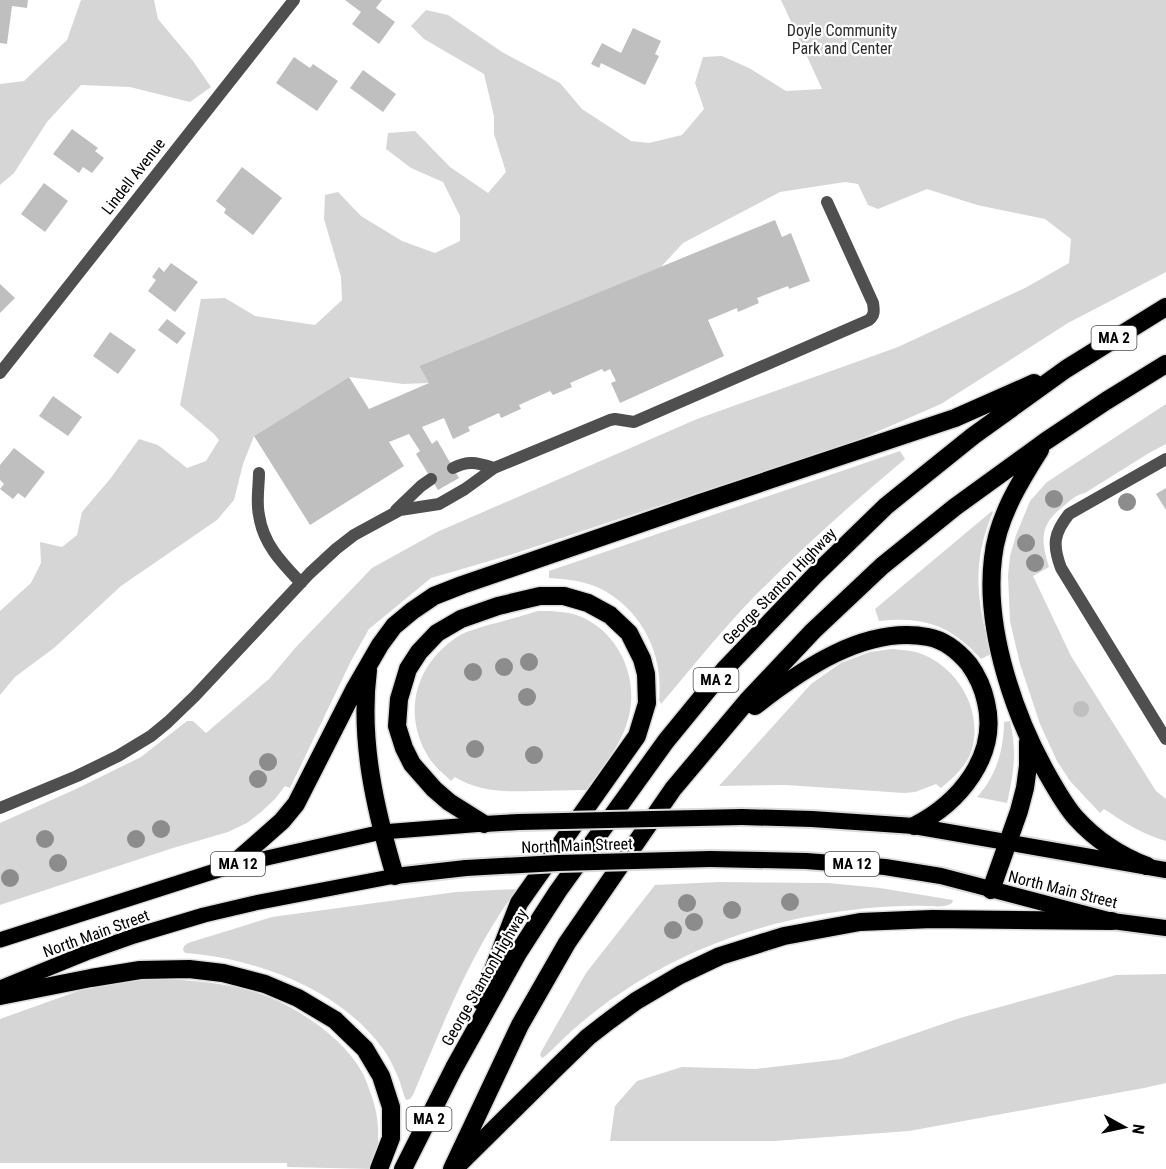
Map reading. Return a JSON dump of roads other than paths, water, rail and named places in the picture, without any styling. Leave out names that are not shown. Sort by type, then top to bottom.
[{"type":"highway","name":"George Stanton Highway","points":[[403,1169],[454,1068],[518,953],[558,891],[666,741],[725,669],[815,575],[886,506],[973,436],[1065,369],[1166,306]]},
{"type":"highway","name":"MA 2","points":[[453,1169],[520,1025],[567,943],[673,789],[747,702],[813,632],[882,566],[954,507],[1046,441],[1166,364]]},
{"type":"highway","points":[[231,866],[282,821],[296,804],[354,690],[380,645],[394,626],[434,596],[697,504],[956,418],[1065,369]]},
{"type":"highway","points":[[1046,441],[1020,480],[1006,511],[996,542],[991,576],[994,628],[1013,697],[1028,737],[1067,807],[1085,828],[1132,860],[1147,866]]},
{"type":"highway","points":[[454,1068],[519,903],[637,735],[647,703],[646,674],[642,659],[629,633],[610,615],[588,603],[564,596],[540,596],[498,606],[461,619],[437,633],[419,652],[408,669],[399,699],[397,726],[404,748],[412,764],[434,789],[449,802],[484,824]]},
{"type":"highway","points":[[724,728],[798,674],[858,644],[889,637],[916,636],[938,639],[961,656],[977,676],[988,712],[988,727],[981,761],[973,775],[954,798],[930,818],[914,826]]},
{"type":"highway","points":[[368,665],[367,749],[375,807],[395,876]]},
{"type":"highway","points":[[991,890],[1016,821],[1025,788],[1028,737]]},
{"type":"highway","name":"North Main Street","points":[[484,824],[742,817],[812,819],[914,826],[1166,870]]},
{"type":"highway","name":"North Main Street","points":[[395,876],[466,868],[558,863],[710,859],[806,861],[885,867],[941,876],[1112,921],[1166,928]]},
{"type":"highway","points":[[453,1169],[602,1026],[636,1001],[680,975],[720,956],[784,936],[860,922],[932,919],[1112,921]]},
{"type":"highway","points":[[0,996],[140,970],[189,969],[223,972],[265,984],[298,998],[335,1020],[365,1049],[381,1076],[391,1107],[391,1138],[379,1169]]},
{"type":"main road","name":"North Main Street","points":[[0,940],[231,866],[382,832],[484,824]]},
{"type":"main road","name":"North Main Street","points":[[0,988],[134,936],[204,915],[395,876]]},
{"type":"street","name":"Lindell Avenue","points":[[0,373],[294,0]]},
{"type":"street","points":[[394,512],[439,504],[494,468],[610,420],[634,422],[869,320],[874,310],[873,303],[827,202]]},
{"type":"street","points":[[1166,459],[1069,514],[1060,525],[1055,546],[1061,568],[1166,739]]},
{"type":"street","points":[[453,468],[468,462],[494,468]]},
{"type":"street","points":[[259,472],[258,514],[264,535],[280,561],[301,583]]},
{"type":"street","points":[[0,808],[118,756],[151,736],[195,696],[327,557],[354,535],[394,512],[431,479]]},
{"type":"park label","name":"Doyle Community Park and Center","points":[[842,39]]}]
